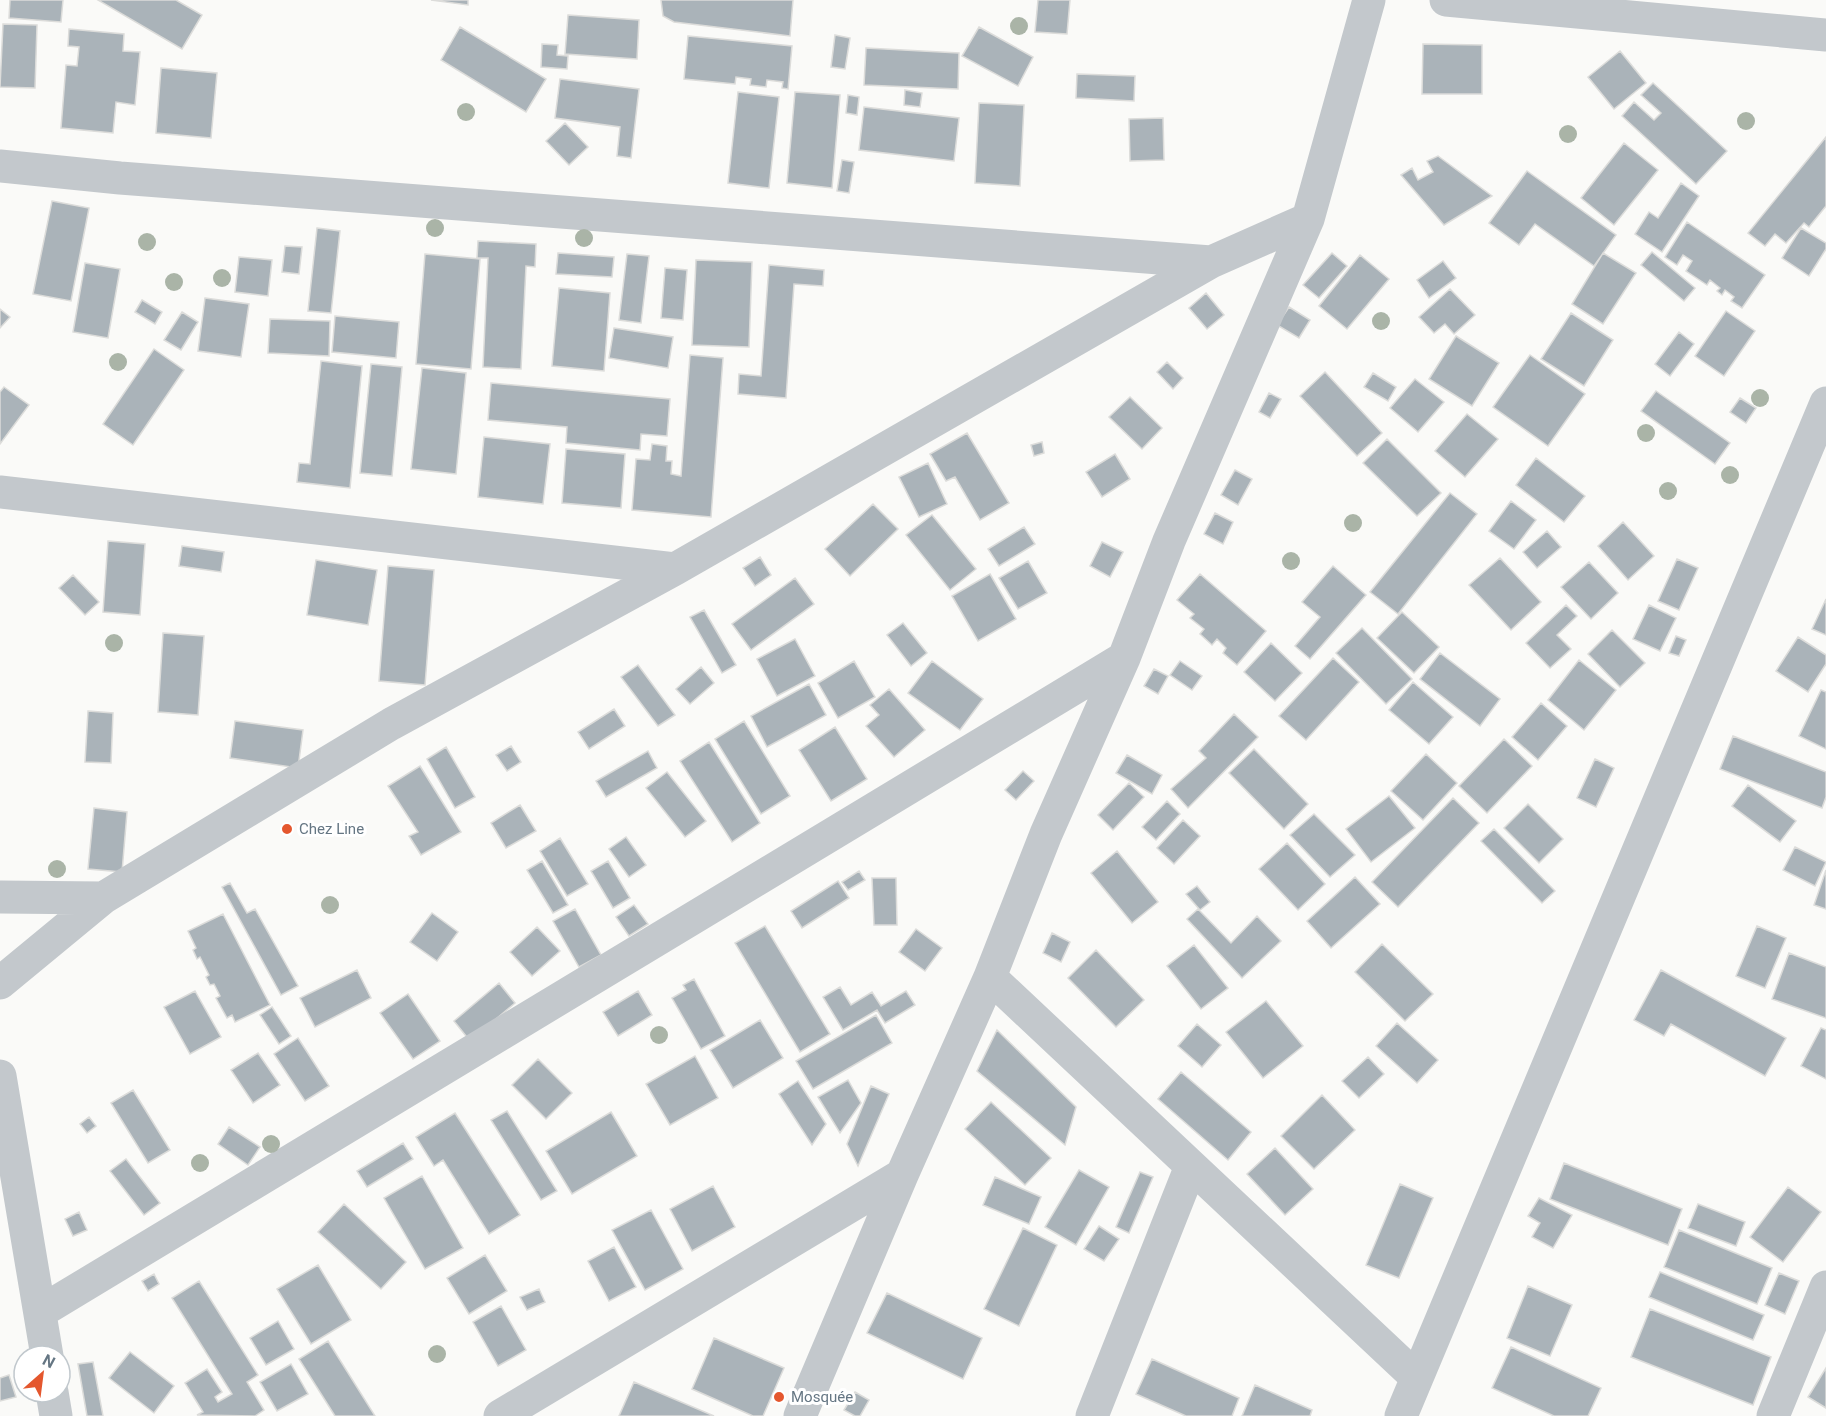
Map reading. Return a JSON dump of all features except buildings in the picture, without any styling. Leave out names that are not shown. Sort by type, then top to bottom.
[{"type":"street","points":[[800,1416],[902,1175],[990,977],[1046,834],[1124,658],[1174,531],[1308,219],[1369,0]]},
{"type":"street","points":[[1446,0],[1826,35]]},
{"type":"street","points":[[0,166],[120,178],[1211,262]]},
{"type":"street","points":[[0,982],[103,898],[391,724],[675,568],[1211,262],[1308,219]]},
{"type":"street","points":[[1401,1416],[1826,403]]},
{"type":"street","points":[[0,492],[675,568]]},
{"type":"street","points":[[40,1312],[1124,658]]},
{"type":"street","points":[[0,897],[103,898]]},
{"type":"street","points":[[990,977],[1417,1378]]},
{"type":"street","points":[[0,1076],[45,1344]]},
{"type":"street","points":[[1092,1416],[1191,1166]]},
{"type":"street","points":[[500,1416],[902,1175]]},
{"type":"street","points":[[1773,1416],[1817,1337],[1826,1287]]},
{"type":"place","name":"Chez Line","points":[[287,829]]},
{"type":"place","name":"Mosquée","points":[[779,1397]]}]
